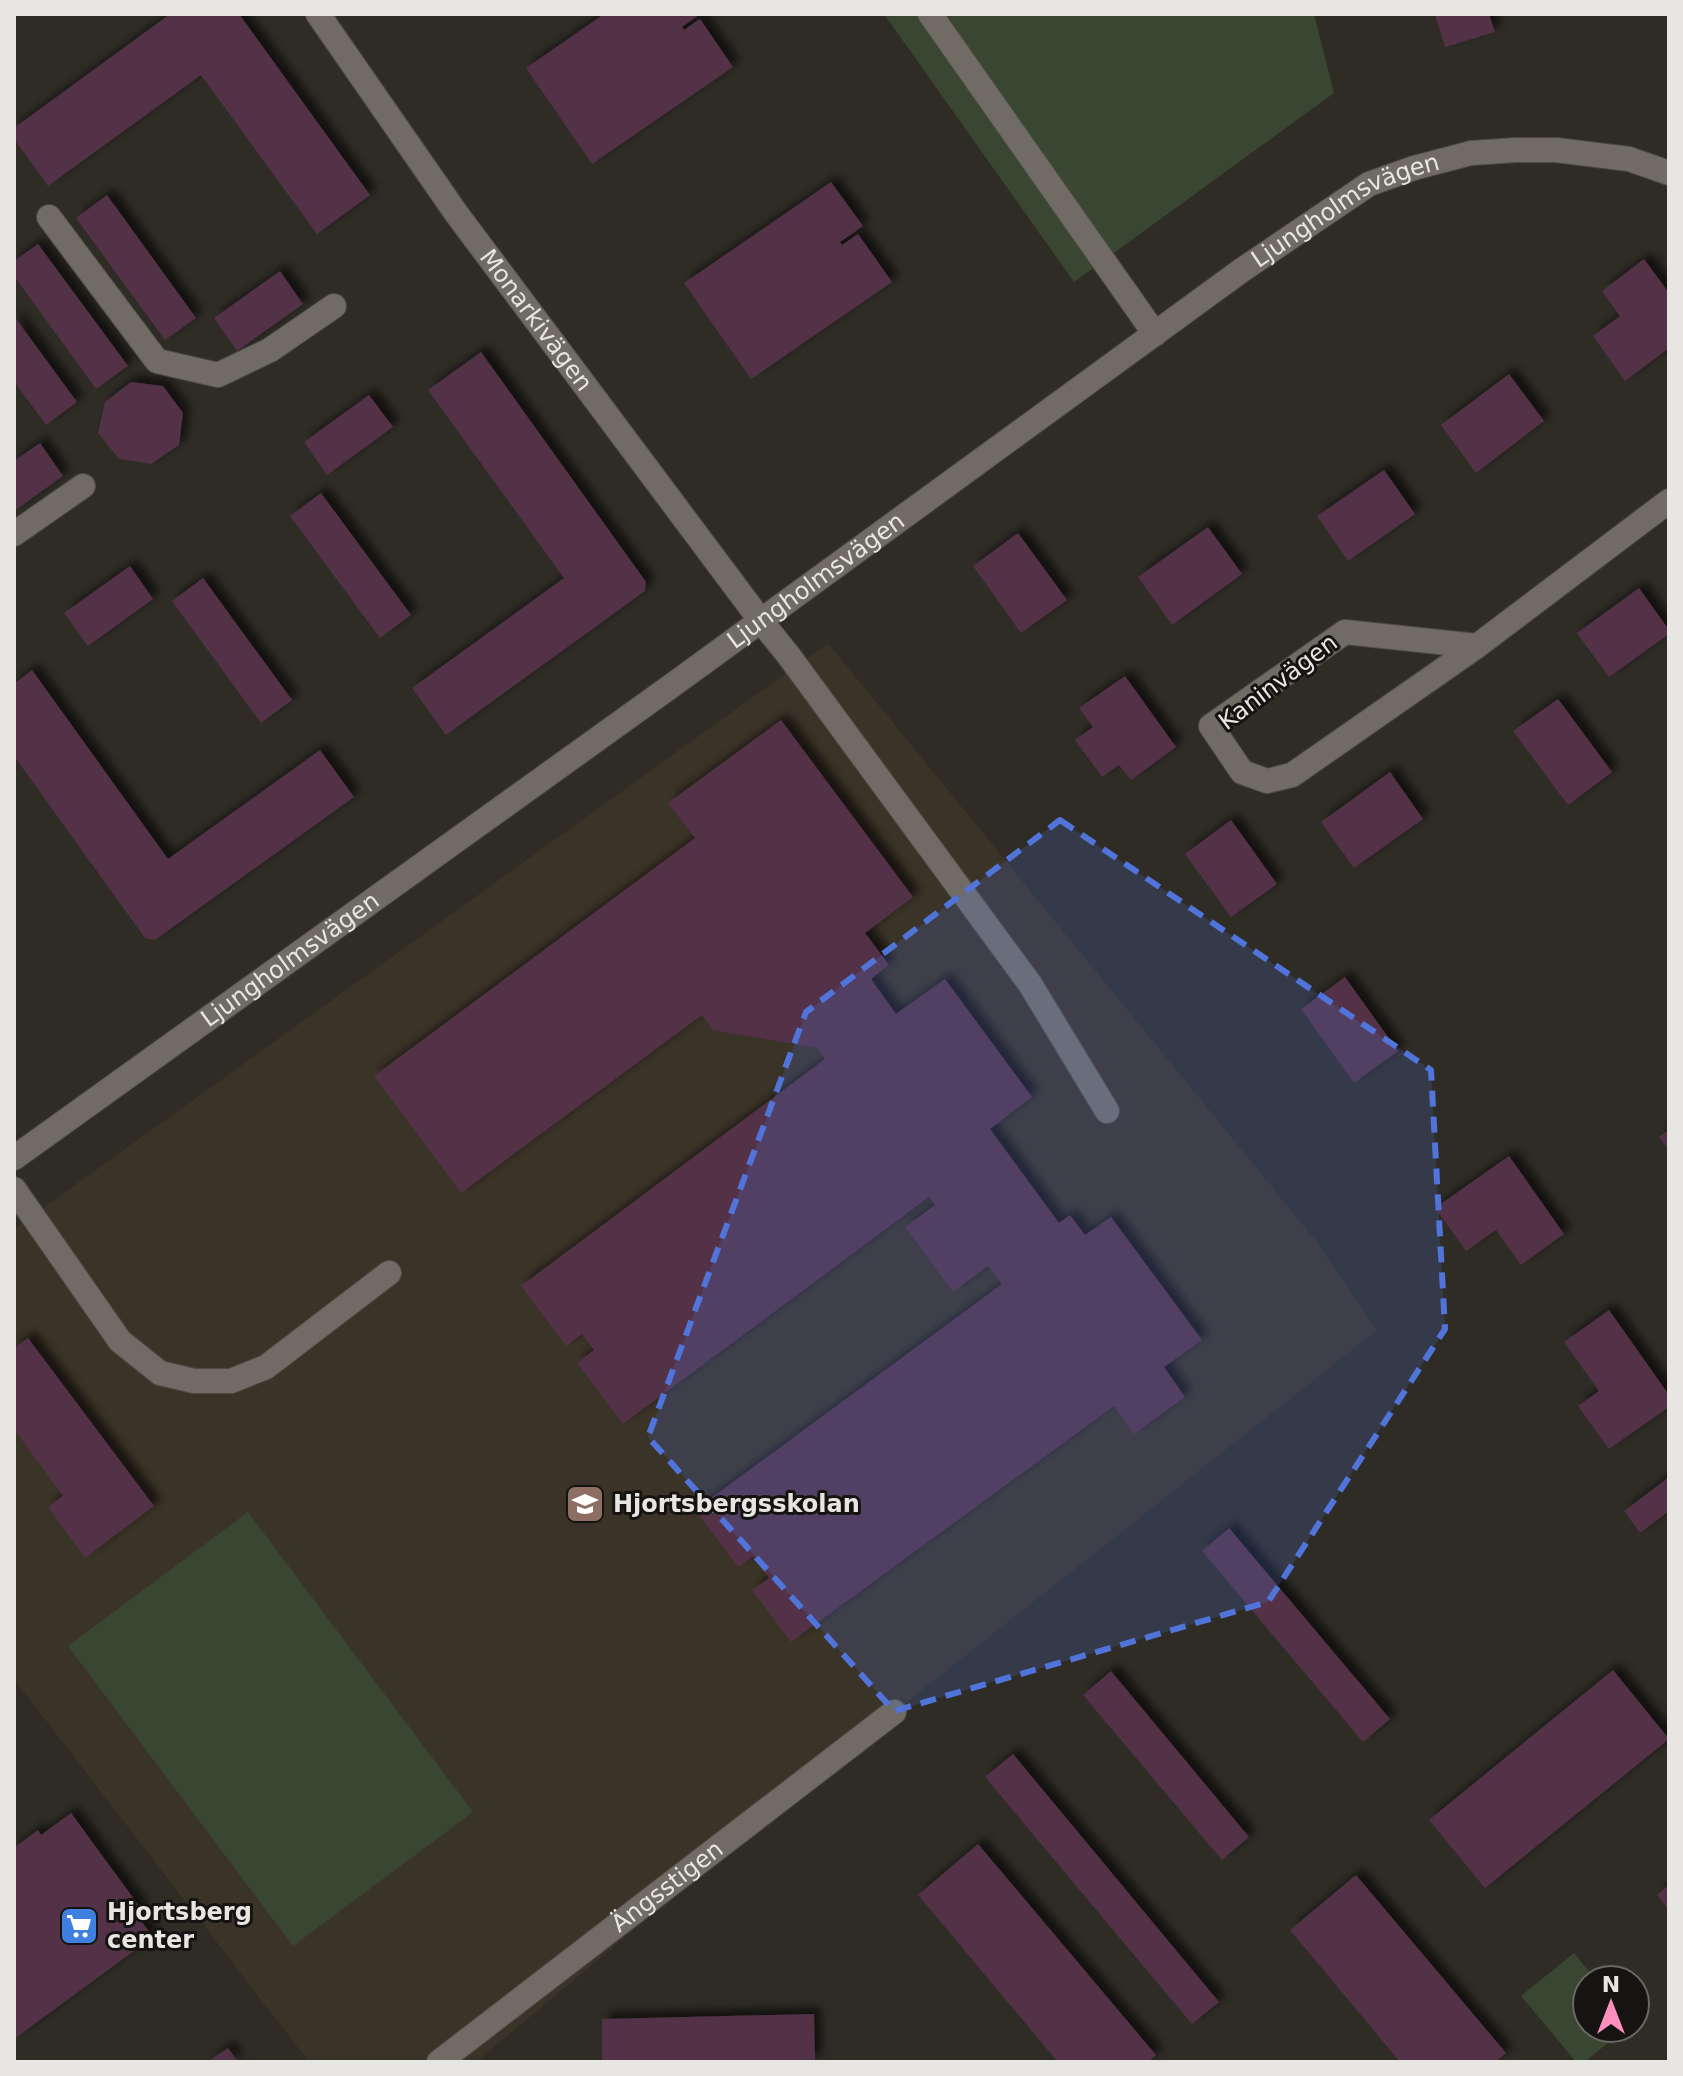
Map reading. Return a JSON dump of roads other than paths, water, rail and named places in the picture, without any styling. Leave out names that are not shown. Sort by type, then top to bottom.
[{"type":"street","name":"Monarkivägen","points":[[318,14],[456,213],[799,668],[1030,984],[1107,1111]]},
{"type":"street","points":[[930,14],[1155,334]]},
{"type":"street","name":"Ljungholmsvägen","points":[[17,1150],[761,621],[1242,270],[1369,184],[1471,153],[1516,150],[1556,150],[1629,159],[1669,173]]},
{"type":"street","points":[[49,217],[157,361],[218,375],[270,350],[334,306]]},
{"type":"street","points":[[14,534],[83,486]]},
{"type":"street","name":"Kaninvägen","points":[[1477,646],[1345,632],[1211,726],[1242,772],[1267,781],[1292,775],[1477,646],[1669,501]]},
{"type":"street","points":[[14,1189],[120,1341],[160,1373],[194,1381],[231,1381],[266,1367],[389,1273]]},
{"type":"street","name":"Ängsstigen","points":[[439,2062],[894,1712]]},
{"type":"place","name":"Hjortsbergsskolan","points":[[585,1504]]},
{"type":"place","name":"Hjortsberg center","points":[[79,1926]]}]
